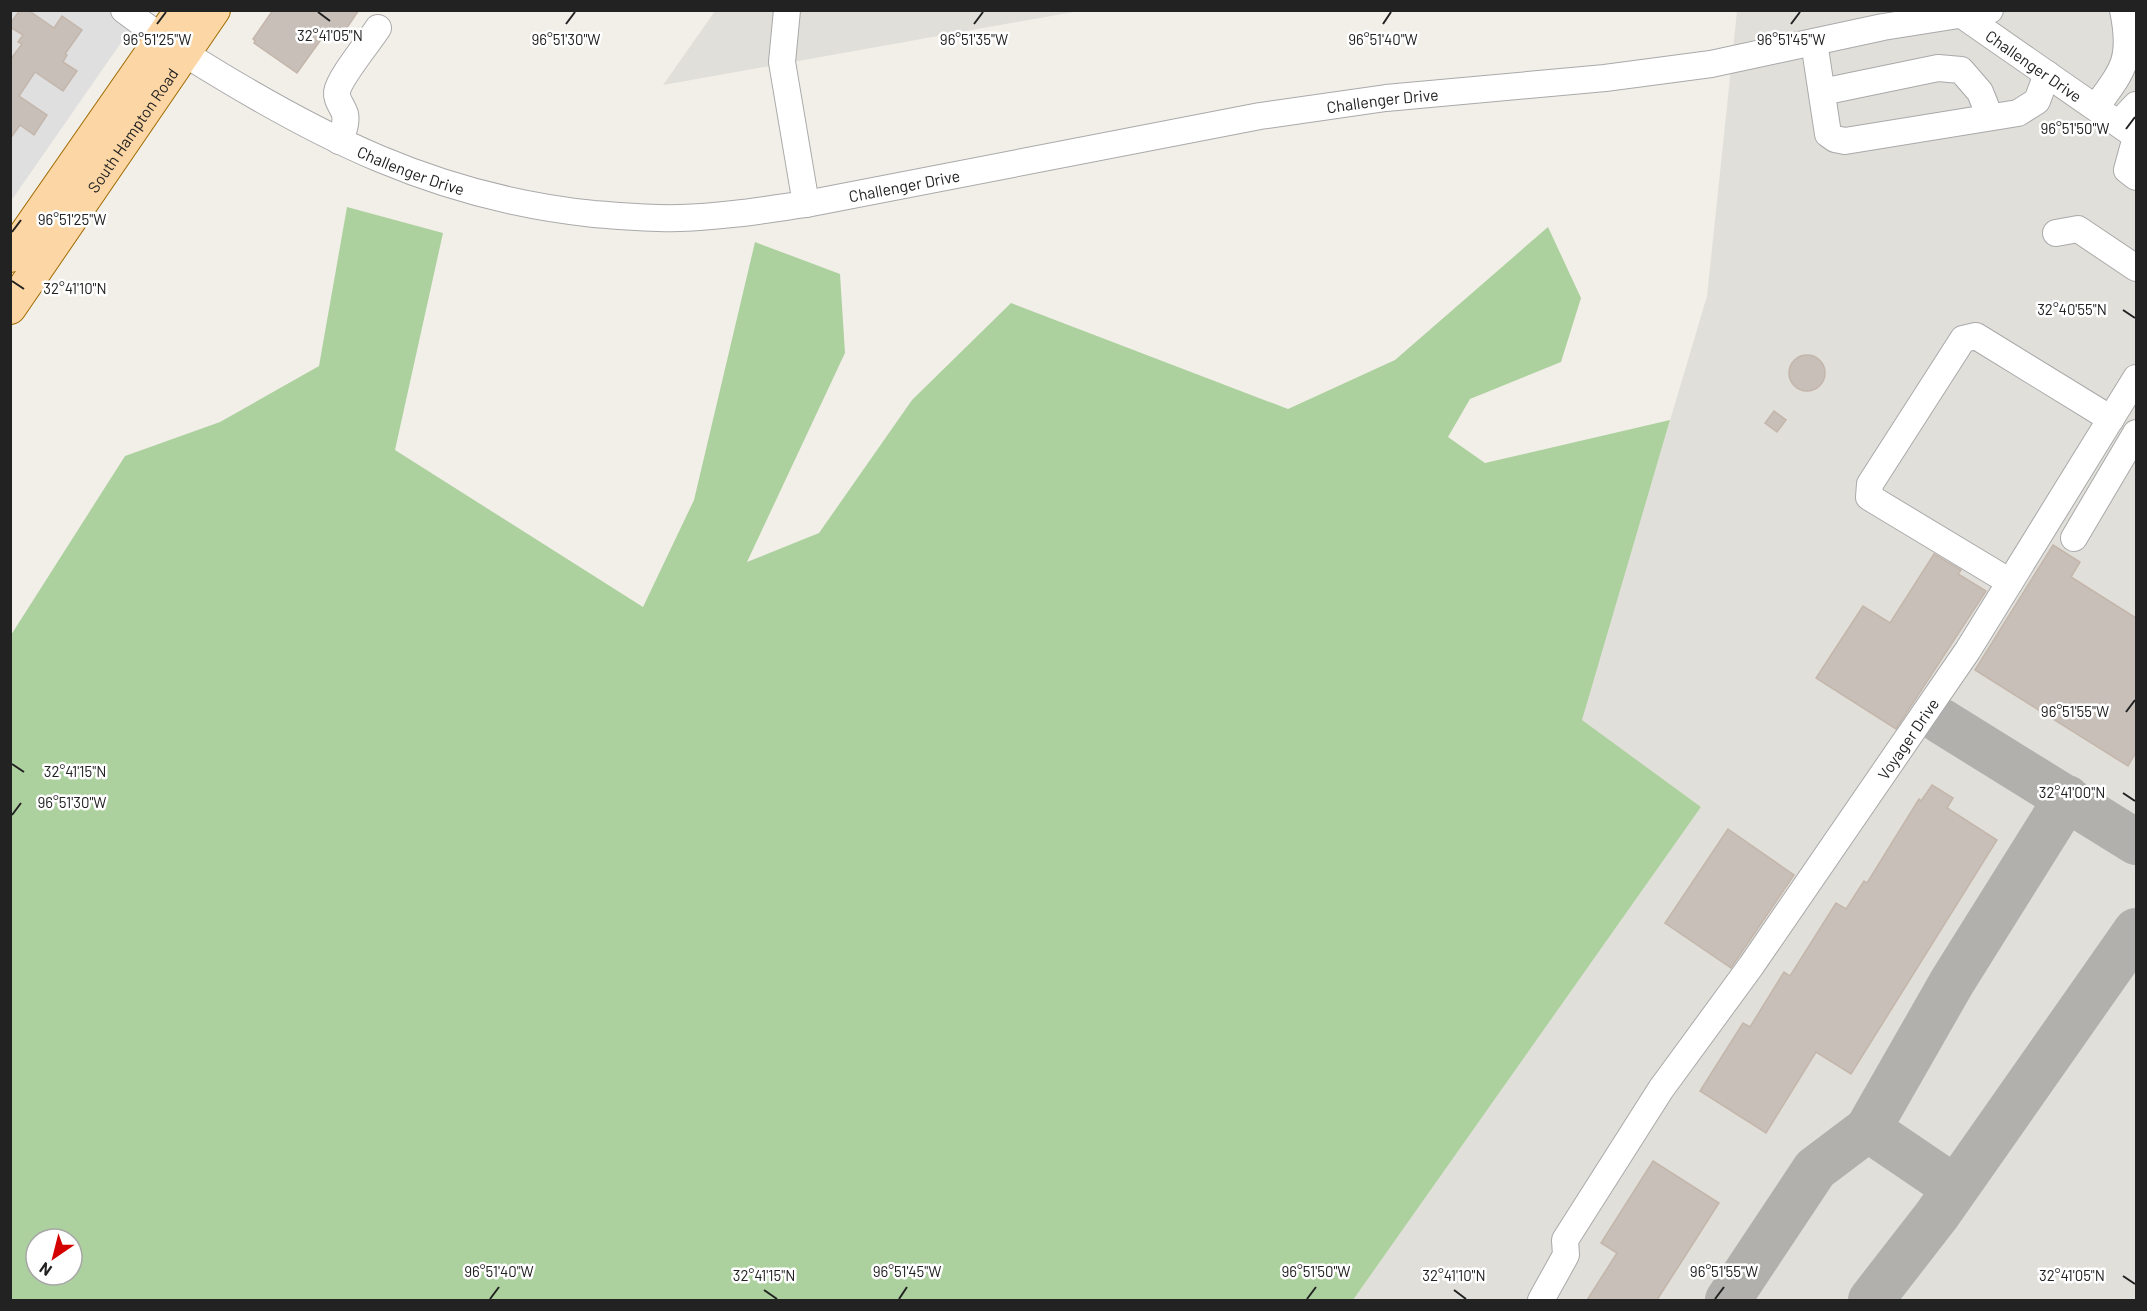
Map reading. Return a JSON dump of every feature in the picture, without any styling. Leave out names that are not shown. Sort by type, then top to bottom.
[{"type":"main road","name":"South Hampton Road","points":[[10,308],[173,46],[181,10]]},
{"type":"main road","name":"South Hampton Road","points":[[10,256],[173,46],[214,10]]},
{"type":"lane","points":[[787,10],[782,62],[806,204]]},
{"type":"lane","name":"Challenger Drive","points":[[133,13],[173,46],[283,113],[375,158],[437,181],[534,206],[631,217],[680,218],[806,204],[1260,116],[1386,98],[1605,78],[1711,64],[1814,42],[1882,19],[1962,15],[1990,10]]},
{"type":"lane","points":[[2096,107],[2118,77],[2126,58],[2127,32],[2123,10]]},
{"type":"lane","name":"Challenger Drive","points":[[1962,15],[2131,132]]},
{"type":"lane","points":[[339,141],[344,130],[345,114],[337,92],[344,77],[378,28]]},
{"type":"lane","points":[[1814,42],[1828,134],[1835,139],[1845,141],[2018,113],[2037,100],[2047,74]]},
{"type":"lane","points":[[1822,92],[1938,68],[1961,70],[1980,92],[1990,117]]},
{"type":"lane","points":[[2136,105],[2127,170],[2136,177]]},
{"type":"lane","points":[[2056,233],[2078,229],[2136,268]]},
{"type":"lane","points":[[2010,582],[1869,497],[1870,484],[1963,339],[1976,336],[2111,419]]},
{"type":"lane","name":"Voyager Drive","points":[[1541,1300],[1566,1255],[1565,1240],[1661,1089],[1765,946],[1968,650],[2136,378]]},
{"type":"lane","points":[[2074,538],[2136,433]]},
{"type":"lane","points":[[2087,459],[2112,474]]},
{"type":"shaded area","points":[[11,11],[143,11],[11,201]]},
{"type":"shaded area","points":[[715,11],[1079,11],[663,85]]},
{"type":"shaded area","points":[[1737,11],[2136,11],[2136,1300],[1353,1300],[1701,807],[1581,720],[1707,296]]},
{"type":"green space","points":[[347,207],[443,233],[395,450],[643,607],[694,500],[755,242],[840,274],[845,353],[747,562],[819,533],[912,400],[1011,303],[1288,409],[1395,360],[1548,227],[1581,298],[1561,362],[1470,399],[1448,437],[1485,463],[1670,420],[1582,720],[1701,807],[1353,1300],[11,1300],[11,635],[125,456],[220,422],[319,366]]},
{"type":"building","points":[[20,10],[28,10],[54,28],[62,16],[82,30],[65,54],[67,55],[63,62],[77,71],[63,91],[35,72],[19,96],[47,115],[34,135],[20,125],[10,139],[10,60],[22,44],[18,42],[23,35],[10,27],[10,24]]},
{"type":"building","points":[[273,10],[359,10],[342,35],[330,27],[297,73],[254,43],[253,39]]},
{"type":"building","points":[[1807,355],[1820,360],[1825,373],[1820,386],[1807,391],[1794,386],[1789,373],[1794,360]]},
{"type":"building","points":[[1774,411],[1786,420],[1777,432],[1765,423]]},
{"type":"building","points":[[2053,545],[2080,562],[2071,577],[2136,618],[2136,752],[2128,766],[1975,670]]},
{"type":"building","points":[[1934,554],[1961,570],[1958,574],[1986,591],[1896,729],[1816,678],[1863,606],[1890,623]]},
{"type":"building","points":[[1932,785],[1953,798],[1947,808],[1997,840],[1851,1074],[1816,1052],[1766,1133],[1700,1091],[1743,1023],[1750,1027],[1784,972],[1790,976],[1836,903],[1846,909],[1864,881],[1867,883],[1919,799],[1921,801]]},
{"type":"building","points":[[1728,829],[1794,875],[1731,968],[1665,923]]},
{"type":"building","points":[[1653,1161],[1719,1203],[1657,1300],[1587,1300],[1617,1253],[1601,1243]]},
{"type":"taxiway","points":[[1941,721],[2136,842]]},
{"type":"taxiway","points":[[1868,1129],[1952,982],[2067,798]]},
{"type":"taxiway","points":[[1871,1300],[1937,1215],[2136,931]]},
{"type":"taxiway","points":[[1728,1300],[1815,1169],[1868,1129],[1955,1188]]}]
